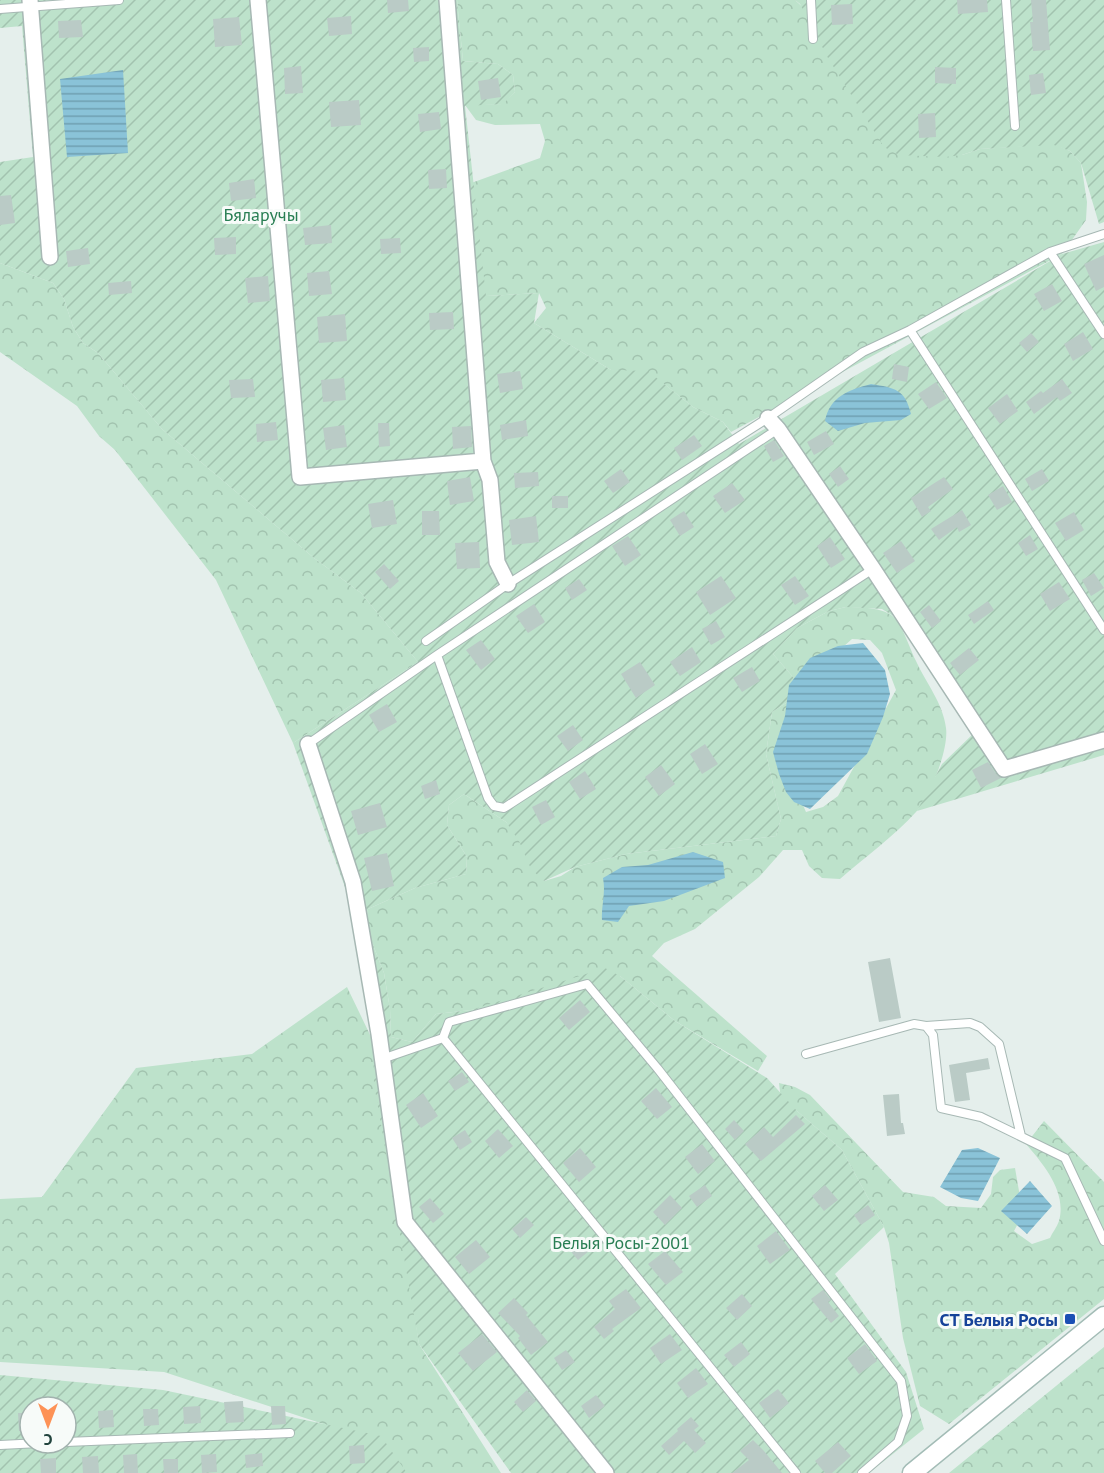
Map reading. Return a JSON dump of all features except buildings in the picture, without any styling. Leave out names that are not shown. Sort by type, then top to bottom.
[{"type":"main road","points":[[912,1473],[1104,1316]]},
{"type":"street","points":[[258,0],[300,477],[483,461]]},
{"type":"street","points":[[447,0],[483,461],[490,480],[497,562],[508,584]]},
{"type":"street","points":[[30,3],[50,256]]},
{"type":"street","points":[[773,423],[873,569],[1004,769],[1104,740]]},
{"type":"street","points":[[308,744],[353,882],[382,1059],[405,1222],[606,1473]]},
{"type":"lane","points":[[0,9],[30,3],[119,0]]},
{"type":"lane","points":[[811,0],[813,39]]},
{"type":"lane","points":[[1006,0],[1015,126]]},
{"type":"lane","points":[[308,744],[773,423],[863,352],[910,330],[1050,252],[1104,234]]},
{"type":"lane","points":[[1050,252],[1104,334]]},
{"type":"lane","points":[[910,330],[1104,630]]},
{"type":"lane","points":[[426,641],[508,584],[773,423]]},
{"type":"lane","points":[[437,655],[488,798],[494,806],[504,808],[873,569]]},
{"type":"lane","points":[[443,1038],[449,1022],[586,984],[658,1069],[901,1381],[908,1416],[898,1442],[862,1473]]},
{"type":"lane","points":[[806,1054],[914,1024],[926,1026],[970,1023],[980,1027],[999,1044],[1021,1136]]},
{"type":"lane","points":[[926,1026],[933,1035],[941,1108],[981,1117],[1065,1158],[1104,1241]]},
{"type":"lane","points":[[382,1059],[443,1038]]},
{"type":"lane","points":[[443,1038],[796,1473]]},
{"type":"lane","points":[[78,1442],[290,1433]]},
{"type":"lane","points":[[0,1444],[18,1444]]},
{"type":"green space","name":"Белыя Росы-2001","points":[[0,0],[457,0],[463,61],[498,64],[513,75],[515,92],[503,104],[465,106],[486,296],[539,293],[534,323],[611,370],[648,371],[693,407],[723,422],[739,444],[1062,254],[1104,242],[1104,755],[917,811],[942,764],[973,734],[898,619],[882,609],[846,607],[829,611],[797,628],[773,654],[800,685],[800,694],[772,712],[766,754],[781,819],[776,836],[626,854],[575,867],[544,881],[531,869],[519,841],[506,822],[464,794],[449,805],[447,825],[467,857],[466,874],[415,888],[368,909],[366,927],[384,973],[390,1009],[391,1037],[412,1042],[436,1014],[471,1010],[605,968],[620,976],[675,1021],[767,1078],[797,1111],[842,1150],[884,1227],[835,1274],[906,1372],[924,1429],[869,1473],[511,1473],[419,1344],[374,1084],[373,1041],[346,890],[293,743],[418,662],[361,593],[314,558],[162,429],[98,353],[83,343],[73,327],[64,299],[53,283],[0,263],[0,162],[33,157],[22,26],[0,28]]},
{"type":"green space","points":[[457,0],[795,0],[962,155],[980,149],[1054,144],[1070,151],[1081,163],[1087,202],[1086,220],[1062,254],[731,432],[723,422],[693,407],[664,384],[611,370],[534,323],[546,308],[539,293],[486,296],[427,199],[540,158],[545,141],[540,124],[495,125],[476,120],[465,105],[502,104],[515,92],[513,75],[498,64],[463,61]]},
{"type":"green space","points":[[795,0],[1104,0],[1104,222],[1099,224],[1081,163],[1070,151],[1054,145],[980,149],[962,155],[945,157],[899,155],[884,147],[828,58],[800,4]]},
{"type":"green space","points":[[0,263],[53,283],[64,299],[73,327],[83,343],[98,353],[162,429],[314,558],[361,593],[418,662],[293,743],[216,580],[115,450],[99,436],[77,406],[0,352]]},
{"type":"green space","points":[[846,607],[887,613],[900,624],[938,702],[946,728],[945,748],[927,796],[907,821],[840,879],[822,878],[809,866],[802,850],[783,850],[759,877],[695,929],[664,943],[652,956],[767,1056],[758,1071],[675,1021],[620,976],[471,1010],[436,1014],[412,1042],[391,1037],[390,1009],[384,973],[366,927],[368,909],[415,888],[466,874],[467,857],[447,825],[449,805],[464,794],[506,822],[544,881],[561,876],[575,867],[626,854],[776,836],[781,819],[766,754],[772,712],[800,694],[793,782],[806,812],[823,807],[838,796],[896,690],[882,653],[870,640],[852,639],[800,685],[773,654],[797,628],[829,611]]},
{"type":"green space","points":[[347,987],[373,1041],[419,1344],[501,1473],[401,1473],[354,1434],[164,1372],[0,1362],[0,1199],[42,1197],[136,1068],[252,1054]]},
{"type":"green space","points":[[779,1083],[795,1087],[810,1095],[903,1192],[934,1197],[946,1206],[981,1208],[991,1194],[993,1177],[1000,1170],[1015,1168],[1023,1214],[1014,1231],[1032,1244],[1050,1238],[1059,1221],[1061,1210],[1057,1189],[1040,1161],[1026,1144],[1044,1121],[1104,1182],[1104,1299],[949,1424],[920,1406],[903,1338],[889,1243],[884,1227],[842,1150],[781,1100]]},
{"type":"green space","points":[[1104,1347],[1104,1473],[949,1473]]},
{"type":"green space","points":[[0,1375],[163,1390],[381,1436],[407,1473],[0,1473]]},
{"type":"water","points":[[123,70],[128,153],[67,157],[60,79]]},
{"type":"water","points":[[871,384],[898,391],[906,399],[911,414],[901,420],[865,423],[838,431],[825,421],[831,406],[842,395]]},
{"type":"water","points":[[863,643],[885,670],[890,694],[883,717],[867,754],[810,809],[794,802],[786,792],[773,752],[785,716],[789,685],[810,658],[838,646]]},
{"type":"water","points":[[693,852],[723,862],[725,878],[664,901],[629,906],[618,922],[602,920],[603,878],[622,867],[648,865]]},
{"type":"water","points":[[978,1148],[1000,1158],[978,1201],[961,1198],[940,1187],[962,1150]]},
{"type":"water","points":[[1030,1181],[1052,1206],[1027,1234],[1001,1211]]},
{"type":"place","name":"СТ Белыя Росы","points":[[1070,1319]]},
{"type":"park label","name":"Бяларучы","points":[[261,214]]}]
